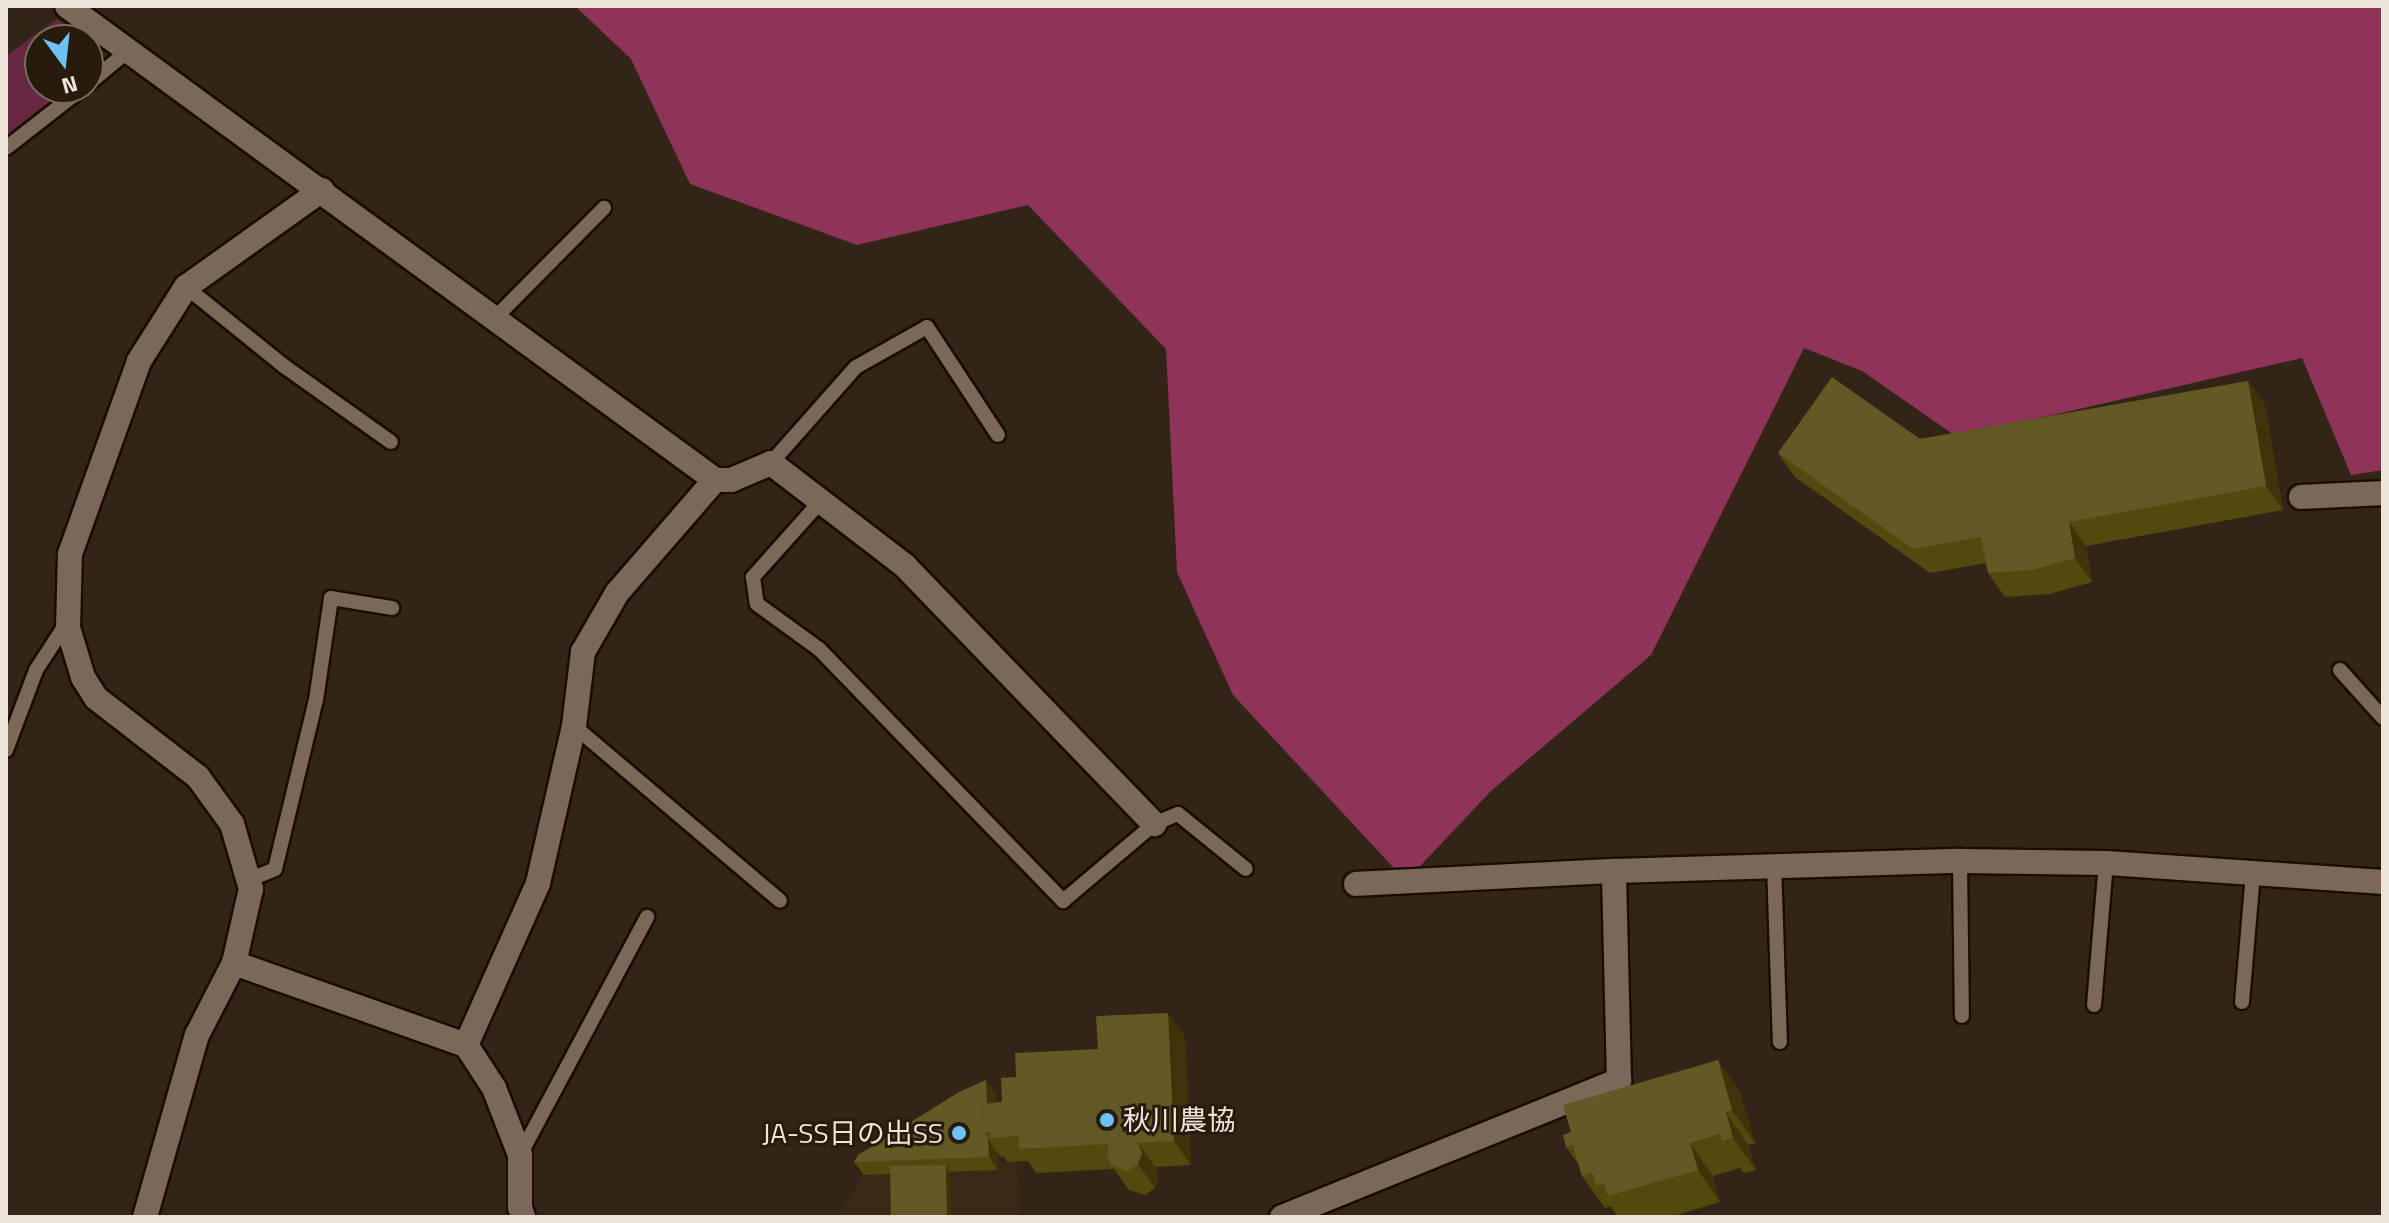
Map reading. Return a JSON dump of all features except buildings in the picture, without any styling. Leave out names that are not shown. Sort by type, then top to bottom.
[{"type":"street","points":[[70,7],[715,480],[731,480],[771,463],[905,566],[1154,824]]},
{"type":"street","points":[[145,1217],[197,1035],[234,963],[251,889],[232,824],[198,777],[96,698],[83,677],[69,620],[70,554],[139,361],[186,287],[322,190]]},
{"type":"street","points":[[466,1045],[538,883],[574,726],[583,652],[610,604],[715,480]]},
{"type":"street","points":[[2301,497],[2383,493]]},
{"type":"street","points":[[1356,884],[1774,864],[1960,861],[2106,863],[2383,882]]},
{"type":"street","points":[[1282,1217],[1619,1080],[1614,871]]},
{"type":"street","points":[[234,963],[466,1045],[494,1088],[520,1155],[520,1207],[523,1217]]},
{"type":"lane","points":[[104,71],[128,51]]},
{"type":"lane","points":[[6,148],[62,104]]},
{"type":"lane","points":[[495,318],[604,208]]},
{"type":"lane","points":[[186,287],[284,366],[391,442]]},
{"type":"lane","points":[[771,463],[856,367],[927,327],[998,435]]},
{"type":"lane","points":[[820,502],[753,577],[757,604],[819,649],[1063,901],[1154,824],[1178,814],[1246,869]]},
{"type":"lane","points":[[248,880],[275,869],[316,700],[331,598],[392,608]]},
{"type":"lane","points":[[6,750],[36,670],[69,620]]},
{"type":"lane","points":[[2340,670],[2383,718]]},
{"type":"lane","points":[[574,726],[780,901]]},
{"type":"lane","points":[[1960,861],[1962,1016]]},
{"type":"lane","points":[[2094,1005],[2106,863]]},
{"type":"lane","points":[[1774,864],[1780,1042]]},
{"type":"lane","points":[[2242,1002],[2253,873]]},
{"type":"lane","points":[[520,1155],[647,917]]},
{"type":"shaded area","points":[[575,6],[2383,6],[2383,470],[2351,475],[2302,358],[1957,437],[1862,371],[1804,348],[1651,655],[1491,791],[1406,881],[1233,695],[1177,572],[1166,349],[1028,205],[857,245],[690,184],[631,59]]},
{"type":"shaded area","points":[[24,43],[24,104],[48,104],[6,137],[6,56]]},
{"type":"shaded area","name":"JA-SS日の出SS","points":[[996,1090],[1000,1163],[1017,1162],[1020,1217],[838,1217],[866,1168],[966,1103]]},
{"type":"place","name":"秋川農協","points":[[1107,1120]]},
{"type":"place","name":"JA-SS日の出SS","points":[[959,1133]]}]
